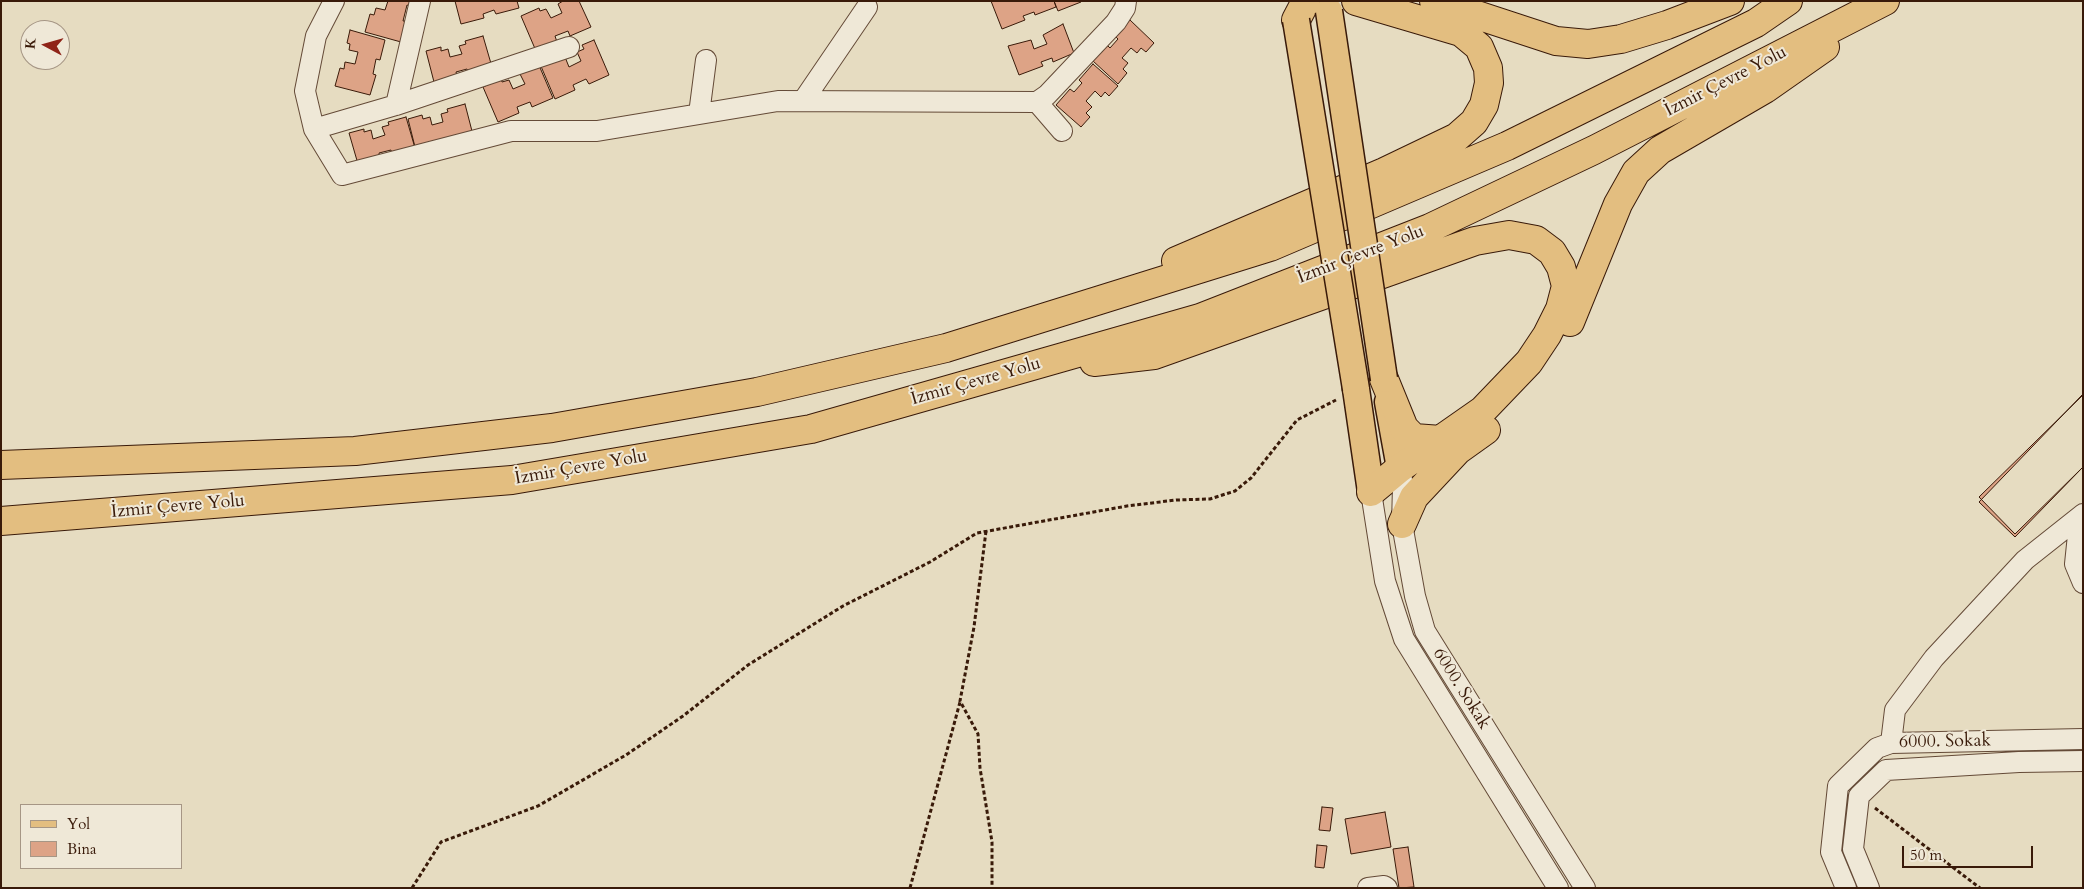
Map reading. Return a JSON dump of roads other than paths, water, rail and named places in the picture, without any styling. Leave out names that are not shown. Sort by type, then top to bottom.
[{"type":"highway","points":[[1008,330],[1384,172],[1457,137],[1474,122],[1484,105],[1489,84],[1488,68],[1479,47],[1461,32],[1356,1]]},
{"type":"highway","points":[[1434,1],[1556,41],[1588,44],[1630,37],[1730,1]]},
{"type":"highway","points":[[1,465],[355,451],[552,428],[757,392],[946,348],[1270,247],[1507,146],[1756,23],[1788,1]]},
{"type":"highway","name":"İzmir Çevre Yolu","points":[[1,521],[512,480],[810,429],[1200,318],[1430,228],[1594,150],[1885,1]]},
{"type":"highway","points":[[1371,492],[1402,477],[1449,445],[1497,422],[1540,374],[1564,334],[1618,204],[1636,172],[1660,150],[1765,89],[1892,1]]},
{"type":"highway","points":[[1018,370],[1154,355],[1475,242],[1509,235],[1536,240],[1552,252],[1561,267],[1566,286],[1560,309],[1547,335],[1529,362],[1449,445],[1414,497],[1402,524]]},
{"type":"highway","points":[[1384,380],[1404,428],[1414,438],[1449,445]]},
{"type":"main road","points":[[1310,7],[1402,477]]},
{"type":"main road","points":[[1310,7],[1356,389],[1371,492]]},
{"type":"street","points":[[334,1],[316,36],[305,91],[314,129],[342,175],[511,130],[597,131],[778,101],[1037,102],[1047,95],[1116,22],[1125,8],[1126,1]]},
{"type":"street","points":[[396,105],[420,1]]},
{"type":"street","points":[[803,101],[867,7]]},
{"type":"street","points":[[314,129],[396,105],[569,47]]},
{"type":"street","points":[[699,114],[706,60]]},
{"type":"street","points":[[1037,102],[1062,131]]},
{"type":"street","name":"6000. Sokak","points":[[1402,477],[1402,524],[1415,596],[1425,631],[1585,888]]},
{"type":"street","name":"6000. Sokak","points":[[1371,492],[1385,581],[1404,639],[1558,888]]},
{"type":"street","points":[[1891,743],[1895,710],[1934,658],[2024,560],[2083,514]]},
{"type":"street","points":[[2083,527],[2078,535],[2075,564],[2083,583]]},
{"type":"street","name":"6000. Sokak","points":[[1846,888],[1831,852],[1838,786],[1877,748],[1891,743],[2083,739]]},
{"type":"street","name":"6000. Sokak","points":[[1869,888],[1853,849],[1859,796],[1886,770],[2019,762],[2083,761]]},
{"type":"street","points":[[1368,888],[1384,886],[1387,888]]}]
